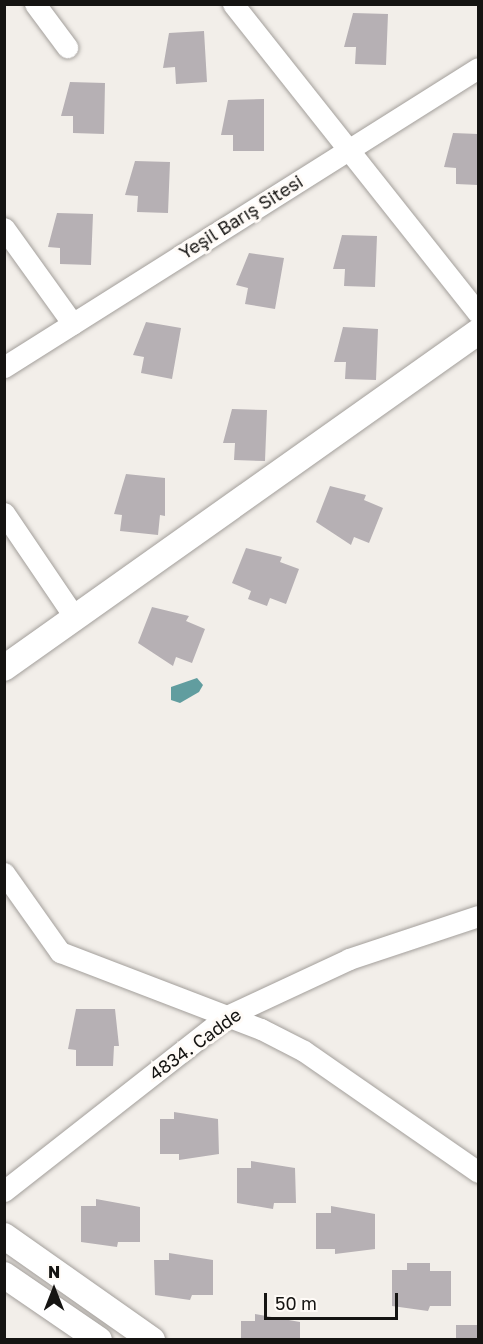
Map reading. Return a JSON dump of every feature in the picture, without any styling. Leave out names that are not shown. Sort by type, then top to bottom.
[{"type":"street","points":[[35,4],[67,47]]},
{"type":"street","points":[[233,4],[478,313]]},
{"type":"street","name":"Yeşil Barış Sitesi","points":[[4,367],[478,68]]},
{"type":"street","points":[[4,228],[73,324]]},
{"type":"street","points":[[4,668],[478,332]]},
{"type":"street","points":[[4,513],[75,618]]},
{"type":"street","points":[[4,873],[60,952],[227,1016],[304,1051],[478,1172]]},
{"type":"street","name":"4834. Cadde","points":[[4,1191],[227,1016],[349,959],[478,916]]},
{"type":"street","points":[[4,1236],[152,1340]]},
{"type":"street","points":[[4,1275],[99,1340]]},
{"type":"water","points":[[197,678],[203,685],[199,692],[180,703],[171,700],[171,687]]},
{"type":"building","points":[[353,13],[388,14],[386,65],[355,64],[356,47],[344,47]]},
{"type":"building","points":[[204,31],[207,82],[176,84],[175,67],[163,68],[169,33]]},
{"type":"building","points":[[70,82],[105,83],[104,134],[73,133],[73,116],[61,116]]},
{"type":"building","points":[[264,99],[264,151],[233,151],[233,135],[221,135],[228,100]]},
{"type":"building","points":[[453,133],[478,134],[478,185],[456,184],[456,168],[444,167]]},
{"type":"building","points":[[135,161],[170,162],[168,213],[137,212],[138,196],[125,195]]},
{"type":"building","points":[[57,213],[93,214],[91,265],[60,264],[60,248],[48,247]]},
{"type":"building","points":[[342,235],[377,236],[375,287],[344,286],[345,269],[333,269]]},
{"type":"building","points":[[249,253],[284,258],[275,309],[245,304],[248,288],[236,285]]},
{"type":"building","points":[[146,322],[181,328],[172,379],[141,373],[144,357],[133,355]]},
{"type":"building","points":[[343,327],[378,329],[376,380],[345,379],[346,362],[334,362]]},
{"type":"building","points":[[232,409],[267,410],[265,461],[234,460],[235,443],[223,443]]},
{"type":"building","points":[[126,474],[165,478],[165,516],[160,515],[158,535],[120,531],[122,515],[114,514]]},
{"type":"building","points":[[330,486],[366,495],[364,500],[383,508],[369,543],[354,537],[351,545],[316,522]]},
{"type":"building","points":[[246,548],[282,557],[280,562],[299,569],[286,604],[270,598],[267,606],[248,599],[251,591],[232,583]]},
{"type":"building","points":[[152,607],[189,616],[186,621],[205,629],[192,663],[176,657],[173,666],[138,643]]},
{"type":"building","points":[[76,1009],[115,1009],[119,1046],[114,1046],[113,1066],[76,1066],[76,1050],[68,1049]]},
{"type":"building","points":[[174,1112],[218,1119],[219,1154],[179,1160],[179,1154],[160,1154],[160,1119],[174,1119]]},
{"type":"building","points":[[251,1161],[295,1168],[296,1203],[274,1203],[273,1209],[237,1203],[237,1168],[251,1168]]},
{"type":"building","points":[[96,1199],[140,1207],[140,1242],[118,1242],[117,1247],[81,1242],[81,1206],[96,1206]]},
{"type":"building","points":[[331,1206],[375,1214],[375,1249],[335,1254],[335,1249],[316,1249],[316,1213],[331,1213]]},
{"type":"building","points":[[169,1253],[213,1260],[213,1295],[192,1295],[190,1300],[155,1295],[154,1260],[169,1260]]},
{"type":"building","points":[[407,1263],[430,1263],[430,1271],[451,1271],[451,1306],[430,1306],[428,1311],[392,1306],[392,1270],[407,1270]]},
{"type":"building","points":[[255,1314],[300,1322],[300,1340],[241,1340],[241,1321],[255,1321]]},
{"type":"building","points":[[456,1325],[478,1325],[478,1340],[456,1340]]}]
